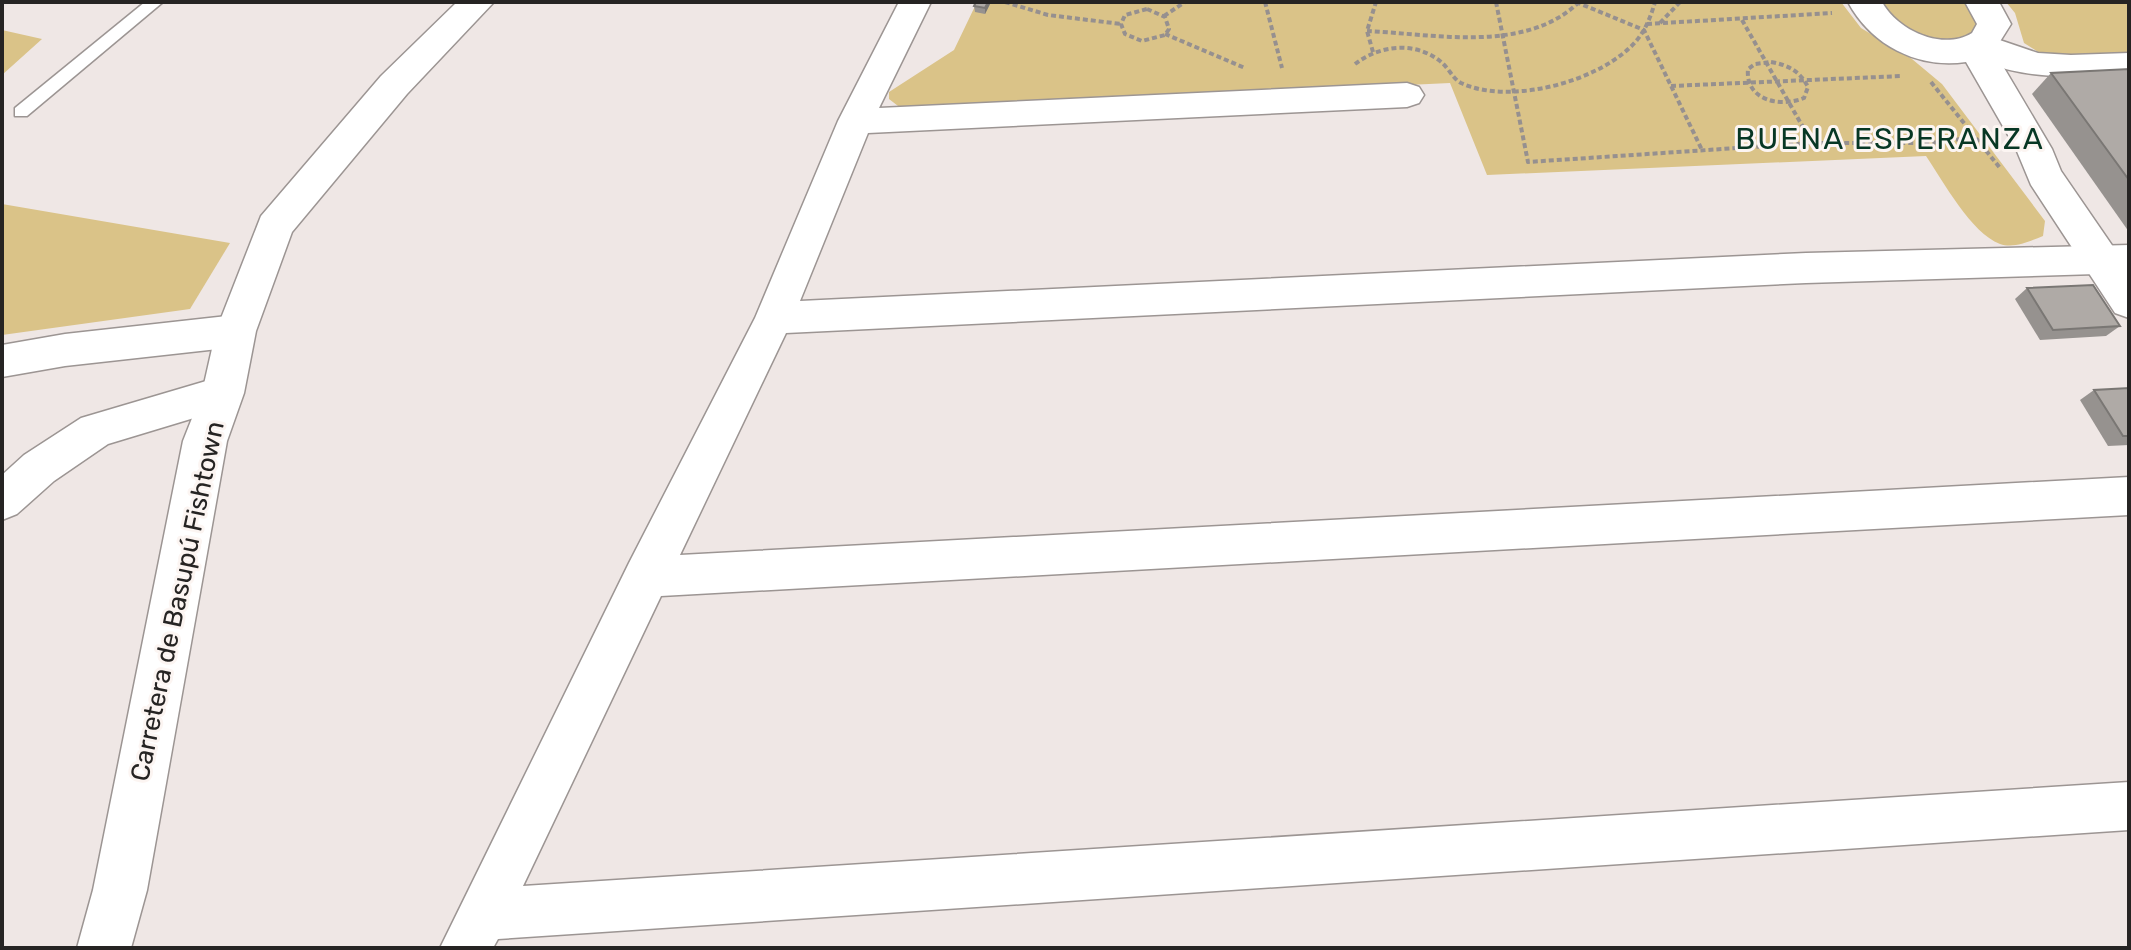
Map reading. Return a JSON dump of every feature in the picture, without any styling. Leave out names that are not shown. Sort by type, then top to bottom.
[{"type":"street","name":"Carretera de Basupú Fishtown","points":[[104,948],[120,890],[205,441],[223,393],[236,331],[275,226],[394,85],[477,2]]},
{"type":"street","points":[[915,2],[855,121],[774,318],[475,931],[2129,806]]},
{"type":"street","points":[[1923,67],[1955,52],[1978,47],[1991,36],[1994,24],[1982,2]]},
{"type":"street","points":[[1846,11],[1874,20],[1890,33],[2006,144],[2044,175],[2115,259],[2129,302]]},
{"type":"street","points":[[1978,47],[2029,64],[2068,67],[2129,64]]},
{"type":"street","points":[[1978,47],[2034,149],[2044,175]]},
{"type":"street","points":[[855,121],[1288,93],[1407,95]]},
{"type":"street","points":[[774,318],[1806,268],[2115,259]]},
{"type":"street","points":[[2,361],[65,350],[236,331]]},
{"type":"street","points":[[2,501],[39,468],[96,430],[223,393]]},
{"type":"street","points":[[645,577],[2129,496]]},
{"type":"lane","points":[[21,112],[155,2]]},
{"type":"path","points":[[1005,2],[1031,13],[1065,20],[1121,24]]},
{"type":"path","points":[[1164,16],[1185,2]]},
{"type":"path","points":[[1265,2],[1288,93]]},
{"type":"path","points":[[1373,52],[1367,31],[1376,2]]},
{"type":"path","points":[[1496,2],[1528,162],[1812,143],[1931,143],[1976,137]]},
{"type":"path","points":[[1367,31],[1502,35],[1546,27],[1565,16],[1577,2],[1646,27],[1660,23],[1846,11]]},
{"type":"path","points":[[1512,91],[1550,86],[1588,74],[1618,57],[1646,27],[1655,2]]},
{"type":"path","points":[[1660,23],[1680,2]]},
{"type":"path","points":[[1828,3],[1846,11]]},
{"type":"path","points":[[1137,9],[1157,11],[1164,16],[1169,29],[1156,40],[1137,40],[1125,34],[1121,24],[1125,15],[1137,9]]},
{"type":"path","points":[[1742,20],[1812,143]]},
{"type":"path","points":[[1646,27],[1702,150]]},
{"type":"path","points":[[1165,34],[1288,93]]},
{"type":"path","points":[[1764,62],[1790,67],[1806,81],[1808,91],[1804,98],[1787,103],[1763,98],[1747,83],[1748,69],[1764,62]]},
{"type":"path","points":[[1671,86],[1806,81],[1923,67],[2003,171]]},
{"type":"shaded area","points":[[977,2],[1841,2],[1861,28],[1912,59],[1942,84],[2045,221],[2043,236],[2011,246],[1989,238],[1958,205],[1926,156],[1487,175],[1450,83],[902,109],[889,99],[889,92],[954,50]]},
{"type":"shaded area","points":[[1877,2],[1972,2],[1982,28],[1952,43],[1905,32]]},
{"type":"shaded area","points":[[2006,2],[2129,2],[2129,56],[2043,55],[2024,43],[2015,13]]},
{"type":"shaded area","points":[[2,30],[42,39],[2,75]]},
{"type":"shaded area","points":[[2,204],[230,243],[190,309],[2,335]]},
{"type":"building","points":[[976,2],[988,2],[985,8],[974,6]]},
{"type":"building","points":[[2129,69],[2129,180],[2051,73]]},
{"type":"building","points":[[2093,285],[2120,326],[2053,330],[2027,288]]},
{"type":"building","points":[[2129,388],[2129,436],[2123,436],[2094,390]]},
{"type":"district","name":"BUENA ESPERANZA","points":[[1890,139]]}]
